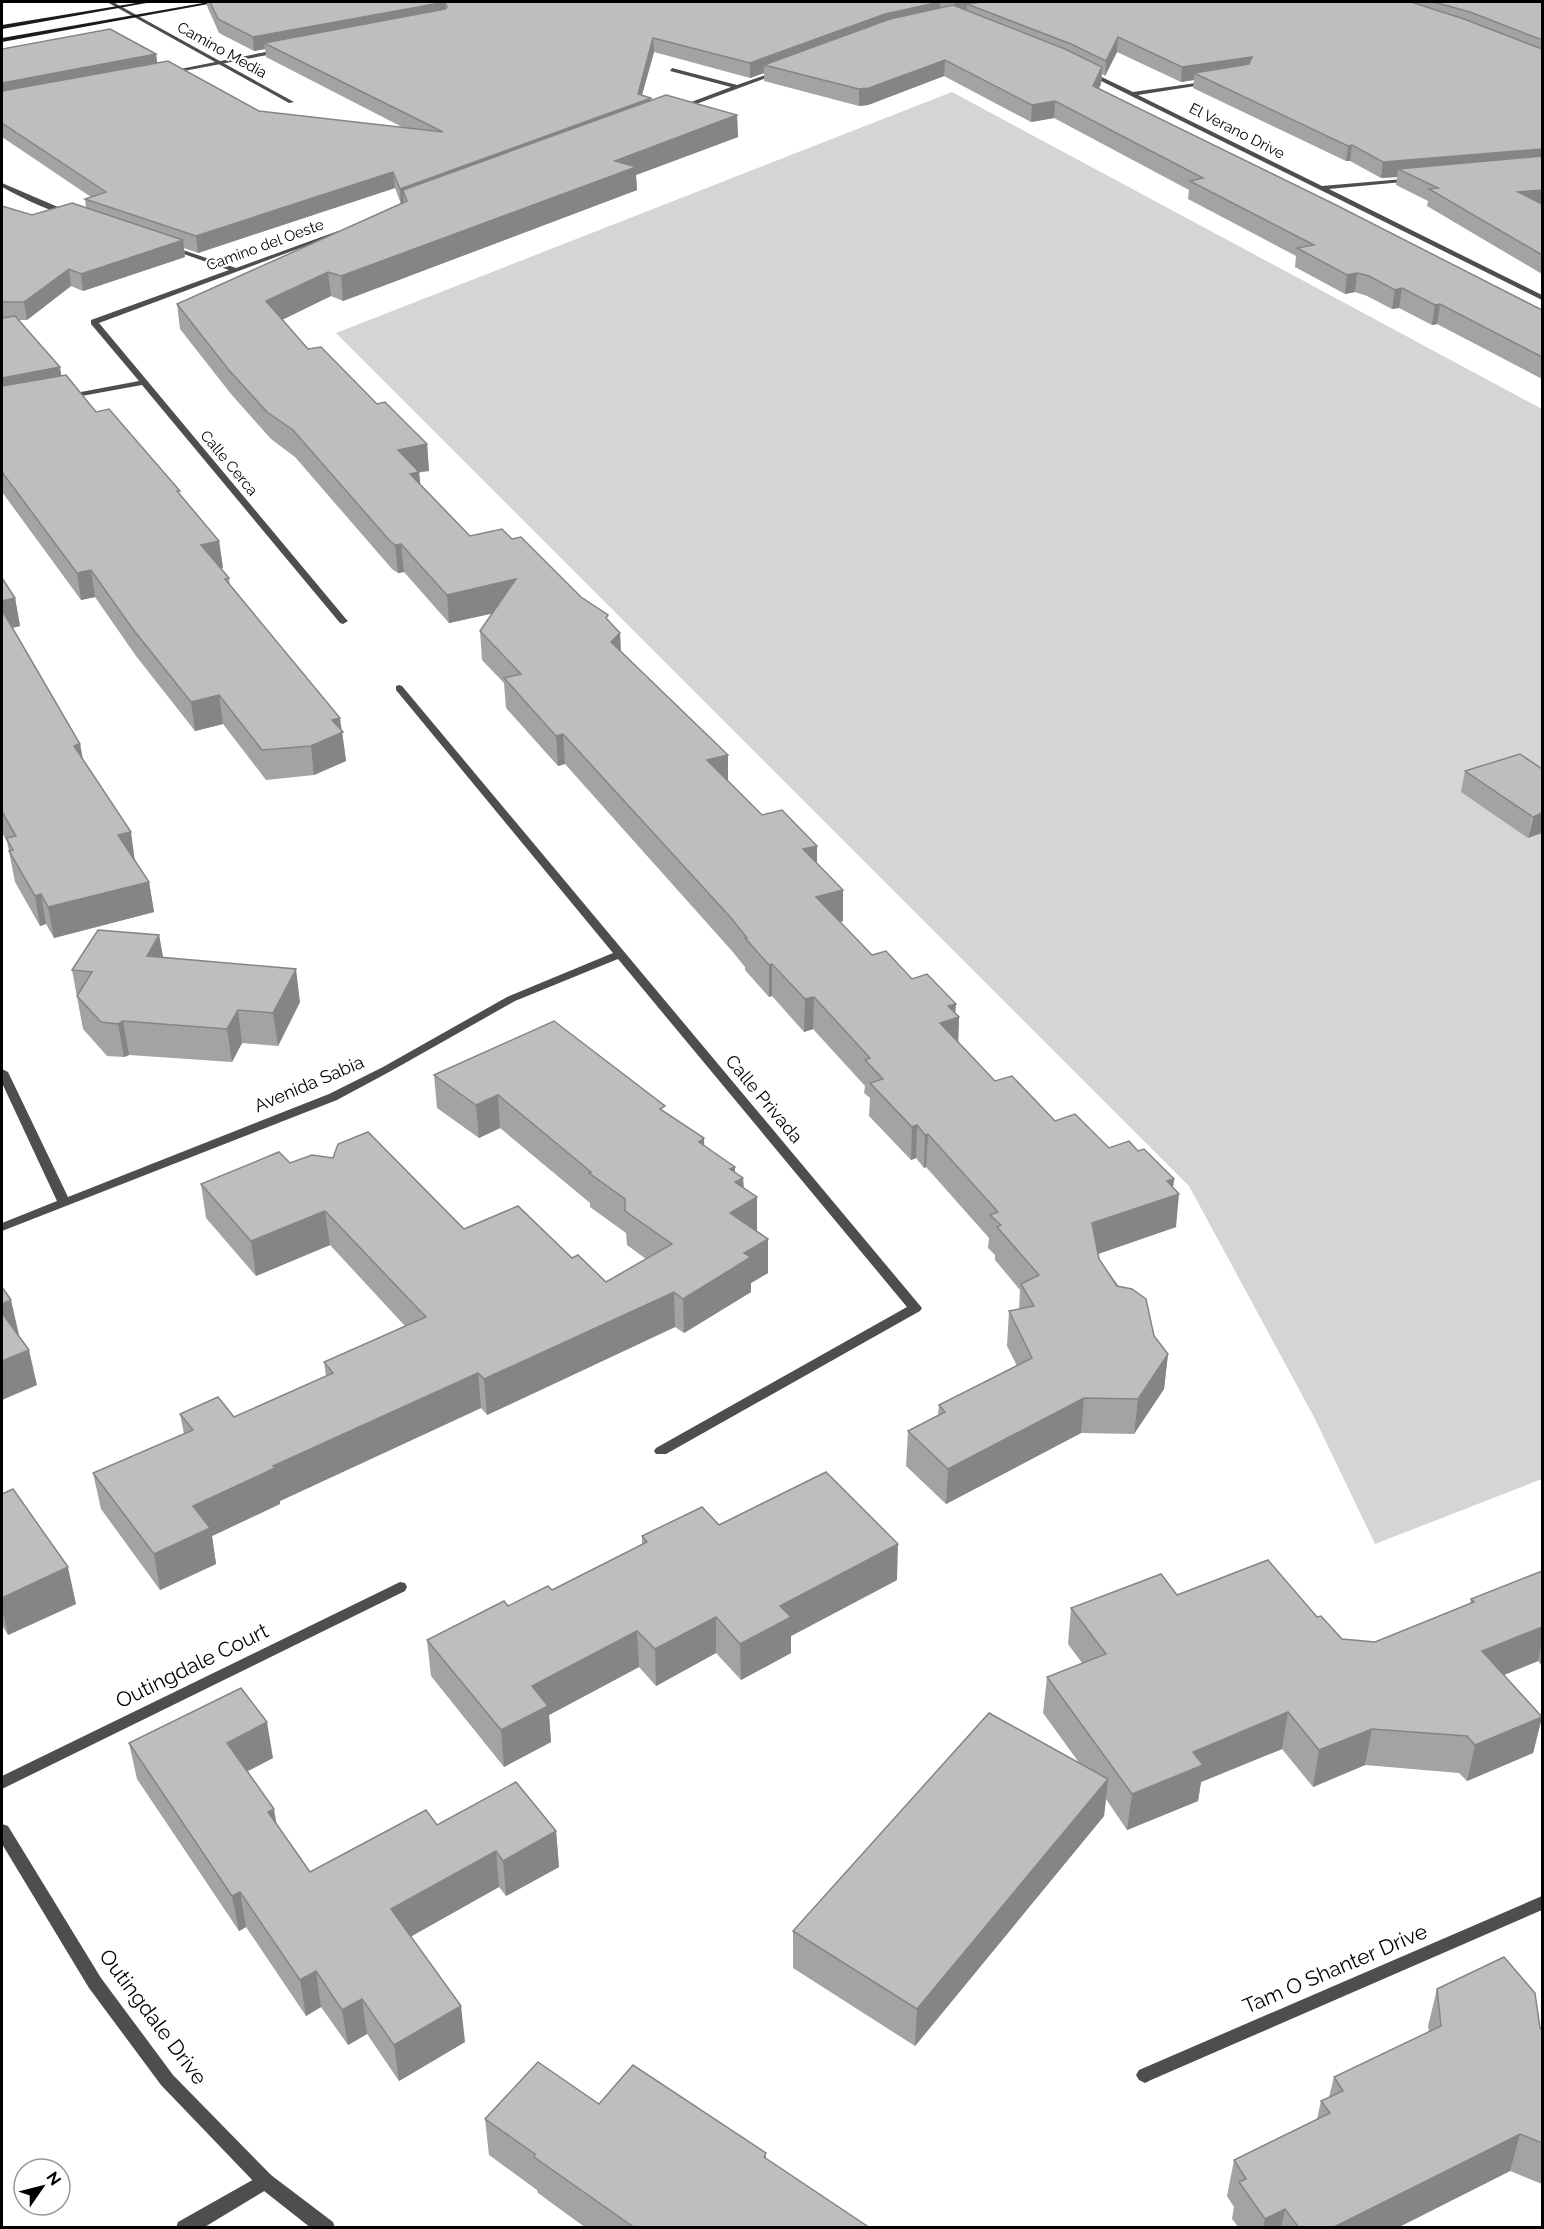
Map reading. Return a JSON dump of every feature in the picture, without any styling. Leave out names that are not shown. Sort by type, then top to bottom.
[{"type":"main road","points":[[2,27],[149,2]]},
{"type":"main road","points":[[2,40],[216,2]]},
{"type":"street","name":"Camino Media","points":[[110,2],[291,102]]},
{"type":"street","points":[[162,73],[286,50]]},
{"type":"street","points":[[671,111],[791,67]]},
{"type":"street","name":"El Verano Drive","points":[[1077,67],[1542,298]]},
{"type":"street","points":[[672,70],[737,87]]},
{"type":"street","points":[[1134,94],[1213,81]]},
{"type":"street","points":[[1322,188],[1417,179]]},
{"type":"street","points":[[2,185],[43,204],[77,216]]},
{"type":"street","name":"Camino del Oeste","points":[[94,322],[347,230]]},
{"type":"street","points":[[156,243],[236,270]]},
{"type":"street","name":"Calle Cerca","points":[[94,322],[343,621]]},
{"type":"street","points":[[56,398],[144,382]]},
{"type":"street","name":"Calle Privada","points":[[399,688],[915,1308],[661,1451]]},
{"type":"street","name":"Avenida Sabia","points":[[2,1227],[333,1097],[511,999],[620,954]]},
{"type":"street","points":[[2,1072],[64,1202]]},
{"type":"street","name":"Outingdale Court","points":[[2,1783],[400,1587]]},
{"type":"street","name":"Outingdale Drive","points":[[2,1831],[95,1983],[167,2080],[265,2181],[326,2228]]},
{"type":"street","name":"Tam O Shanter Drive","points":[[1145,2076],[1542,1904]]},
{"type":"street","points":[[185,2228],[265,2181]]},
{"type":"shaded area","points":[[952,92],[1542,409],[1542,1479],[1375,1544],[1314,1417],[1189,1186],[336,333]]},
{"type":"building","points":[[210,2],[445,2],[253,37],[218,19]]},
{"type":"building","points":[[445,2],[940,2],[885,14],[750,63],[653,38],[638,94],[651,98],[400,189],[393,172],[196,236],[85,199],[106,192],[2,123],[2,91],[168,61],[259,111],[443,132],[264,43],[445,9],[447,7]]},
{"type":"building","points":[[981,2],[1411,2],[1464,19],[1542,49],[1542,149],[1383,162],[1352,145],[1348,146],[1194,73],[1249,64],[1252,57],[1182,67],[1118,37],[1106,61],[1071,44],[967,4]]},
{"type":"building","points":[[1434,2],[1542,2],[1542,40],[1470,12]]},
{"type":"building","points":[[953,5],[1065,49],[1102,67],[1093,86],[1336,205],[1542,310],[1542,357],[1440,304],[1435,305],[1402,288],[1395,290],[1369,276],[1357,273],[1347,275],[1297,248],[1314,245],[1190,181],[1203,178],[1055,101],[1032,105],[945,60],[869,88],[859,89],[764,65],[890,19]]},
{"type":"building","points":[[110,29],[156,54],[2,83],[2,49]]},
{"type":"building","points":[[666,95],[737,115],[615,161],[636,167],[341,276],[328,272],[266,301],[308,349],[321,347],[377,404],[385,402],[427,444],[398,450],[419,472],[410,474],[470,536],[502,529],[512,539],[521,537],[581,597],[608,615],[606,618],[620,633],[611,642],[728,755],[707,760],[762,815],[782,810],[817,846],[803,849],[843,890],[816,897],[872,955],[886,951],[912,979],[927,974],[956,1004],[948,1006],[959,1017],[940,1023],[995,1081],[1012,1076],[1055,1121],[1075,1114],[1109,1148],[1129,1141],[1138,1151],[1144,1149],[1174,1179],[1167,1181],[1179,1194],[1092,1223],[1099,1259],[1117,1286],[1132,1289],[1146,1299],[1154,1336],[1168,1354],[1138,1399],[1084,1398],[948,1469],[908,1431],[945,1412],[939,1405],[1032,1358],[1009,1311],[1034,1306],[1021,1284],[1039,1275],[997,1227],[1001,1225],[990,1215],[998,1212],[928,1134],[925,1135],[917,1125],[912,1127],[870,1083],[883,1079],[865,1060],[870,1058],[814,997],[805,999],[772,964],[769,965],[732,919],[563,734],[556,736],[504,678],[521,674],[480,631],[516,579],[447,595],[401,544],[395,545],[390,541],[293,430],[267,412],[228,369],[177,304],[407,201],[403,190]]},
{"type":"building","points":[[1542,156],[1542,190],[1518,192],[1542,204],[1542,255],[1429,189],[1438,188],[1398,169]]},
{"type":"building","points":[[72,203],[183,240],[81,274],[69,269],[24,302],[2,302],[2,206],[32,215]]},
{"type":"building","points":[[15,316],[60,367],[2,378],[2,318]]},
{"type":"building","points":[[66,375],[96,412],[109,409],[180,491],[177,491],[219,541],[201,545],[229,578],[225,579],[340,718],[332,720],[343,732],[311,746],[262,750],[219,695],[191,702],[132,628],[91,570],[77,573],[2,472],[2,386]]},
{"type":"building","points":[[2,578],[15,598],[2,601]]},
{"type":"building","points":[[2,610],[80,744],[74,746],[131,832],[118,835],[149,882],[48,907],[41,894],[35,896],[9,851],[13,850],[6,838],[16,836],[2,812]]},
{"type":"building","points":[[1520,754],[1542,769],[1542,813],[1533,817],[1465,771]]},
{"type":"building","points":[[98,930],[159,935],[147,956],[296,969],[273,1013],[238,1010],[227,1029],[123,1021],[118,1024],[101,1022],[77,996],[92,972],[72,970]]},
{"type":"building","points":[[554,1021],[665,1106],[660,1109],[704,1138],[699,1142],[735,1167],[730,1169],[743,1178],[735,1182],[757,1197],[730,1213],[768,1239],[744,1253],[751,1257],[683,1299],[674,1292],[484,1379],[478,1373],[273,1466],[275,1468],[193,1506],[210,1528],[154,1554],[93,1473],[193,1430],[180,1414],[218,1397],[234,1417],[333,1373],[324,1362],[426,1317],[325,1211],[251,1241],[201,1184],[279,1152],[290,1163],[312,1155],[333,1158],[338,1144],[368,1132],[464,1229],[518,1206],[572,1258],[578,1255],[606,1282],[672,1244],[625,1211],[625,1199],[589,1173],[591,1172],[498,1095],[476,1105],[434,1075]]},
{"type":"building","points":[[2,1287],[11,1300],[2,1304]]},
{"type":"building","points":[[2,1313],[29,1350],[2,1361]]},
{"type":"building","points":[[826,1472],[898,1544],[780,1606],[791,1617],[740,1644],[716,1617],[655,1649],[637,1631],[532,1686],[548,1706],[501,1730],[427,1640],[504,1601],[508,1606],[548,1586],[552,1590],[647,1542],[642,1536],[702,1507],[719,1525]]},
{"type":"building","points":[[13,1489],[68,1567],[2,1598],[2,1494]]},
{"type":"building","points":[[1268,1560],[1317,1617],[1321,1616],[1342,1639],[1375,1642],[1474,1602],[1471,1599],[1542,1571],[1542,1627],[1482,1651],[1542,1717],[1475,1745],[1467,1736],[1372,1729],[1319,1750],[1288,1712],[1193,1752],[1203,1765],[1132,1794],[1047,1677],[1106,1654],[1071,1608],[1161,1574],[1177,1595]]},
{"type":"building","points":[[241,1688],[267,1722],[227,1743],[274,1809],[268,1812],[310,1872],[426,1810],[437,1825],[516,1782],[556,1831],[503,1861],[496,1851],[391,1909],[461,2006],[394,2045],[362,1999],[342,2010],[316,1971],[300,1980],[240,1892],[232,1896],[129,1743]]},
{"type":"building","points":[[989,1713],[1108,1779],[917,2009],[793,1931]]},
{"type":"building","points":[[1504,1957],[1535,1993],[1542,2029],[1542,2143],[1520,2134],[1332,2228],[1299,2228],[1285,2209],[1265,2219],[1239,2182],[1246,2179],[1234,2160],[1330,2113],[1321,2101],[1343,2091],[1334,2077],[1441,2026],[1437,1989]]},
{"type":"building","points":[[538,2062],[599,2104],[633,2065],[766,2153],[764,2157],[870,2228],[635,2228],[534,2157],[535,2154],[485,2119]]}]
